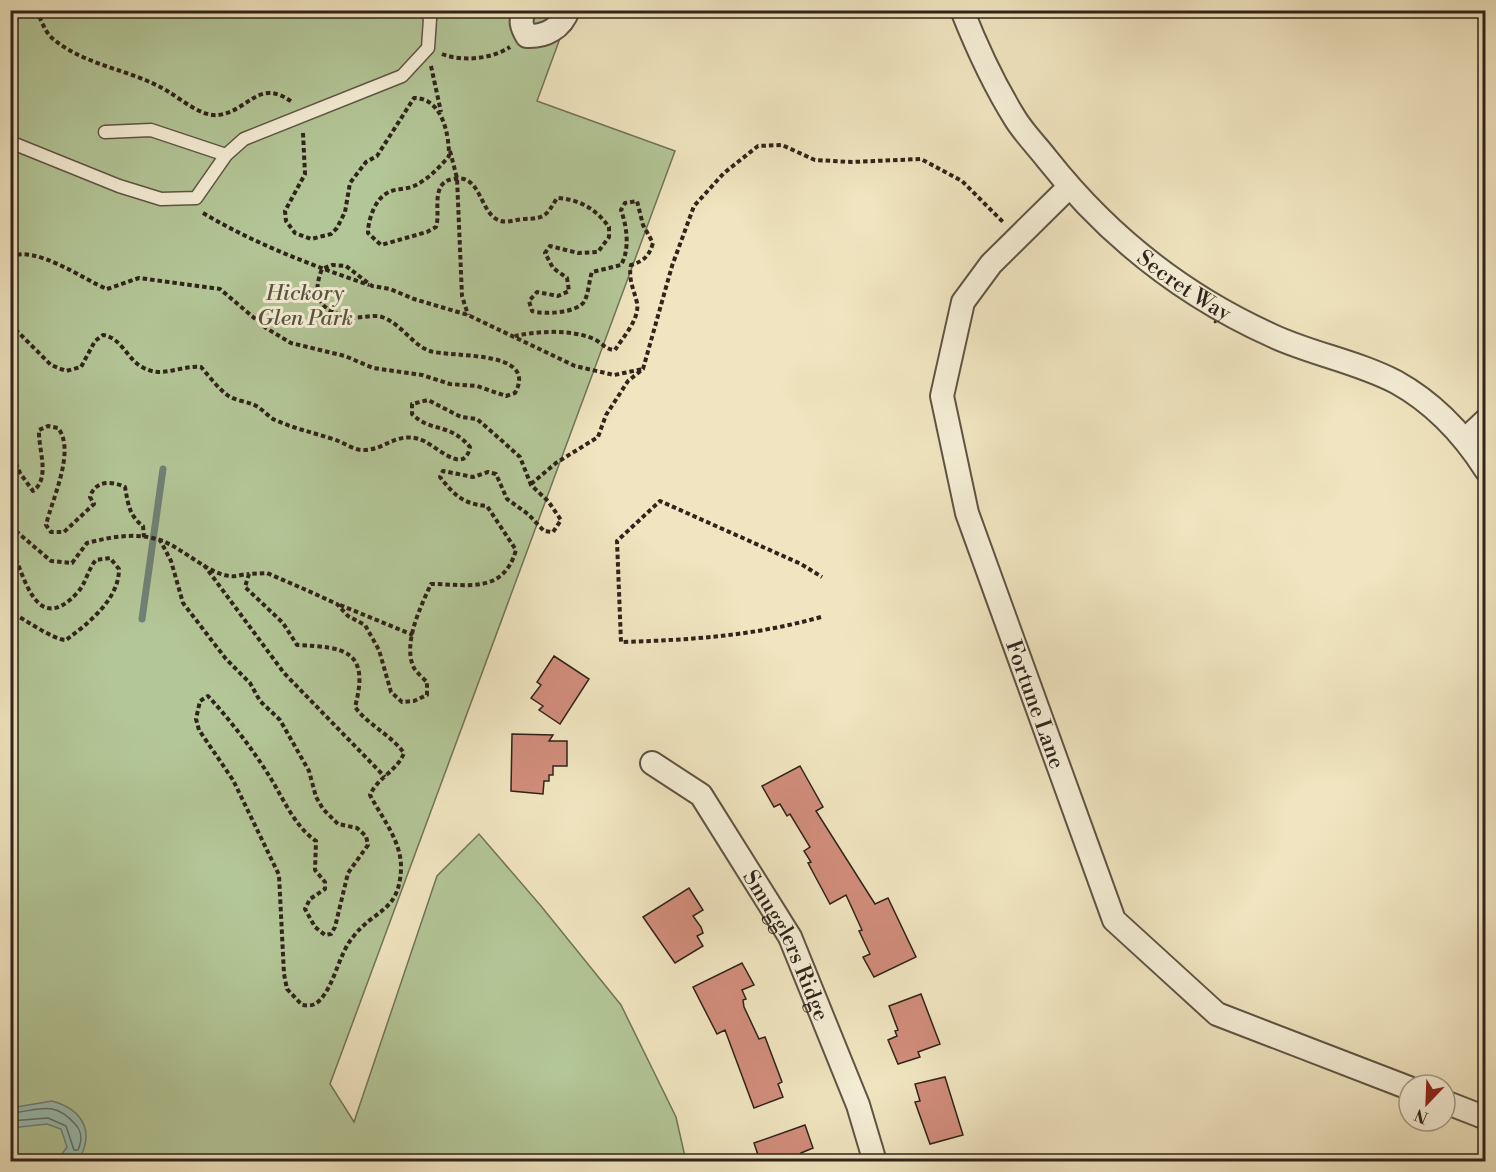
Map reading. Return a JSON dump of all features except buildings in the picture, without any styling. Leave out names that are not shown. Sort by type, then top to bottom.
[{"type":"street","points":[[524,10],[520,20],[527,36],[538,36],[552,31],[565,18],[568,10]]},
{"type":"street","name":"Secret Way","points":[[962,10],[981,59],[1017,121],[1091,211],[1166,275],[1193,292],[1274,337],[1395,382],[1434,408],[1466,439],[1485,470]]},
{"type":"street","name":"Fortune Lane","points":[[1069,187],[991,264],[963,302],[942,396],[967,513],[1114,920],[1217,1014],[1397,1083]]},
{"type":"street","points":[[1466,439],[1485,420]]},
{"type":"street","name":"Smugglers Ridge","points":[[652,763],[701,795],[790,937],[858,1105],[875,1161]]},
{"type":"street","points":[[1457,1107],[1485,1118]]},
{"type":"lane","points":[[10,142],[119,186],[161,199],[196,198],[226,155],[244,139],[402,76],[428,48],[430,19],[427,10]]},
{"type":"lane","points":[[105,132],[151,130],[226,155]]},
{"type":"path","points":[[36,10],[50,37],[71,51],[164,89],[198,111],[217,116],[237,108],[257,94],[280,93],[293,102],[302,117],[305,174],[285,211],[286,221],[295,233],[311,239],[331,234],[337,228],[345,212],[350,183],[366,162],[377,156],[414,98],[423,98],[438,108],[457,178],[462,296],[468,315]]},
{"type":"path","points":[[428,48],[449,57],[470,58],[499,54],[527,36]]},
{"type":"path","points":[[428,48],[449,153],[444,162],[419,184],[406,190],[390,191],[368,220],[368,233],[381,245],[436,227],[440,188],[446,181],[457,178],[469,182],[477,189],[490,214],[503,222],[539,219],[550,210],[557,198],[573,198],[590,207],[609,227],[609,237],[598,252],[578,253],[550,246],[544,253],[553,268],[567,278],[569,291],[558,296],[537,292],[529,301],[532,311],[542,315],[579,306],[585,301],[592,272],[621,265],[625,258],[627,225],[621,210],[630,201],[638,201],[643,225],[653,243],[650,254],[641,262],[631,265],[629,276],[637,305],[637,314],[615,350],[609,350],[594,339],[552,331],[515,336]]},
{"type":"path","points":[[531,485],[556,463],[598,437],[606,415],[628,381],[643,369],[672,266],[694,206],[723,173],[758,146],[782,145],[815,160],[852,162],[921,159],[962,181],[1018,237]]},
{"type":"path","points":[[187,198],[200,211],[238,234],[322,269],[468,315],[575,366],[614,375],[643,369]]},
{"type":"path","points":[[10,257],[15,255],[36,257],[60,265],[107,290],[139,279],[220,289],[266,328],[291,343],[345,356],[373,368],[422,375],[450,384],[477,386],[506,396],[515,393],[520,384],[519,375],[513,366],[502,361],[429,351],[420,346],[401,327],[379,316],[351,318],[334,313],[318,299],[315,285],[322,269],[332,265],[346,266],[372,286]]},
{"type":"path","points":[[10,324],[51,365],[66,371],[81,366],[95,340],[103,335],[112,337],[141,367],[162,374],[183,367],[201,367],[228,396],[255,405],[272,418],[301,431],[361,450],[380,447],[399,437],[420,439],[433,445],[442,455],[452,459],[462,459],[469,453],[470,447],[465,441],[444,427],[426,426],[412,414],[412,404],[428,400],[461,417],[477,418],[520,457],[531,485],[548,501],[561,520],[553,532],[544,531],[528,514],[507,499],[496,474],[488,472],[473,477],[443,471],[440,477],[457,498],[470,505],[487,506],[516,550],[513,561],[500,578],[486,584],[470,586],[431,584],[413,624],[410,657],[415,670],[427,682],[427,695],[414,701],[402,702],[391,692],[379,650],[365,625],[348,616],[337,604]]},
{"type":"path","points":[[10,449],[20,473],[33,491],[39,485],[43,474],[38,445],[39,430],[48,426],[58,428],[64,435],[66,451],[46,525],[51,532],[64,532],[94,504],[90,497],[92,492],[105,482],[114,482],[125,487],[129,510],[135,520],[143,526],[144,537]]},
{"type":"path","points":[[821,617],[775,630],[705,640],[621,642],[617,541],[660,501],[801,564],[822,577]]},
{"type":"path","points":[[10,526],[51,561],[72,563],[87,543],[116,536],[160,540],[182,550],[204,565],[229,576],[267,573],[413,635]]},
{"type":"path","points":[[160,540],[171,561],[183,603],[226,659],[250,683],[260,701],[280,720],[309,771],[316,796],[323,809],[338,824],[357,828],[366,836],[368,845],[348,873],[335,927],[332,934],[325,935],[315,927],[306,909],[310,899],[325,889],[325,882],[315,870],[316,841],[305,834],[267,773],[223,713],[208,696],[200,701],[196,718],[199,730],[233,780],[279,875],[284,974],[287,989],[302,1005],[318,1002],[352,937],[365,923],[385,911],[396,896],[401,870],[399,847],[370,795],[399,765],[404,753],[396,742],[361,716],[355,707],[360,687],[360,669],[347,652],[327,646],[297,645],[283,623],[245,586],[249,574]]},
{"type":"path","points":[[10,545],[27,590],[34,601],[46,608],[58,607],[81,589],[88,569],[96,560],[110,558],[119,569],[119,582],[110,597],[82,628],[66,640],[57,640],[38,626],[10,612]]},
{"type":"path","points":[[204,565],[284,673],[385,777]]},
{"type":"green space","name":"Hickory Glen Park","points":[[10,11],[570,11],[537,101],[675,151],[330,1084],[354,1122],[437,876],[479,834],[621,1005],[676,1117],[686,1161],[11,1161]]},
{"type":"water","points":[[52,1101],[72,1110],[83,1124],[86,1141],[78,1161],[57,1161],[67,1147],[61,1129],[47,1124],[11,1128],[11,1108]]},
{"type":"waterway","points":[[142,619],[163,469]]}]
